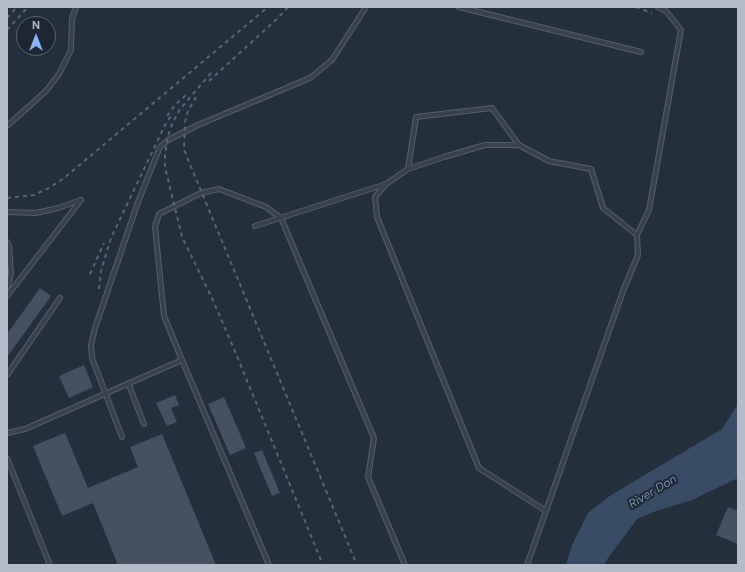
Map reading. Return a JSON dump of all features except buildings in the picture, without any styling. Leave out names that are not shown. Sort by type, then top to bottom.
[{"type":"lane","points":[[7,126],[46,91],[58,74],[71,50],[72,19],[76,7]]},
{"type":"lane","points":[[122,437],[104,394],[92,358],[90,346],[136,209],[160,147],[168,140],[198,125],[310,78],[332,60],[366,7]]},
{"type":"lane","points":[[459,7],[641,52]]},
{"type":"lane","points":[[527,565],[623,291],[638,255],[637,235],[649,210],[681,30],[666,10],[658,7]]},
{"type":"lane","points":[[408,169],[416,117],[492,108],[519,145],[549,161],[591,169],[603,208],[637,235]]},
{"type":"lane","points":[[519,145],[485,145],[444,156],[408,169],[386,184],[375,197],[377,217],[479,468],[546,511]]},
{"type":"lane","points":[[255,226],[386,184]]},
{"type":"lane","points":[[269,565],[164,316],[155,227],[159,214],[201,193],[220,189],[266,207],[281,218],[374,438],[368,477],[405,565]]},
{"type":"lane","points":[[7,212],[36,213],[58,208],[81,200],[7,296]]},
{"type":"lane","points":[[7,242],[9,246],[11,274],[7,288]]},
{"type":"lane","points":[[7,375],[60,298]]},
{"type":"lane","points":[[7,433],[25,429],[182,360]]},
{"type":"lane","points":[[128,383],[144,424]]},
{"type":"lane","points":[[7,458],[50,565]]},
{"type":"water","name":"River Don","points":[[738,404],[738,478],[692,500],[656,511],[637,519],[604,565],[566,565],[572,545],[588,513],[611,495],[722,429]]},
{"type":"railway","points":[[7,18],[17,7]]},
{"type":"railway","points":[[7,30],[28,7]]},
{"type":"railway","points":[[7,198],[34,195],[49,188],[64,178],[268,7]]},
{"type":"railway","points":[[209,81],[288,7]]},
{"type":"railway","points":[[636,7],[652,13]]},
{"type":"railway","points":[[211,73],[180,109],[173,122],[168,136],[165,167],[182,237],[211,296],[234,349],[323,565]]},
{"type":"railway","points":[[167,116],[175,105],[187,94]]},
{"type":"railway","points":[[196,97],[188,111],[185,122],[184,149],[357,565]]},
{"type":"railway","points":[[99,289],[101,271],[111,238],[165,125],[173,113]]},
{"type":"railway","points":[[90,274],[104,243]]}]
